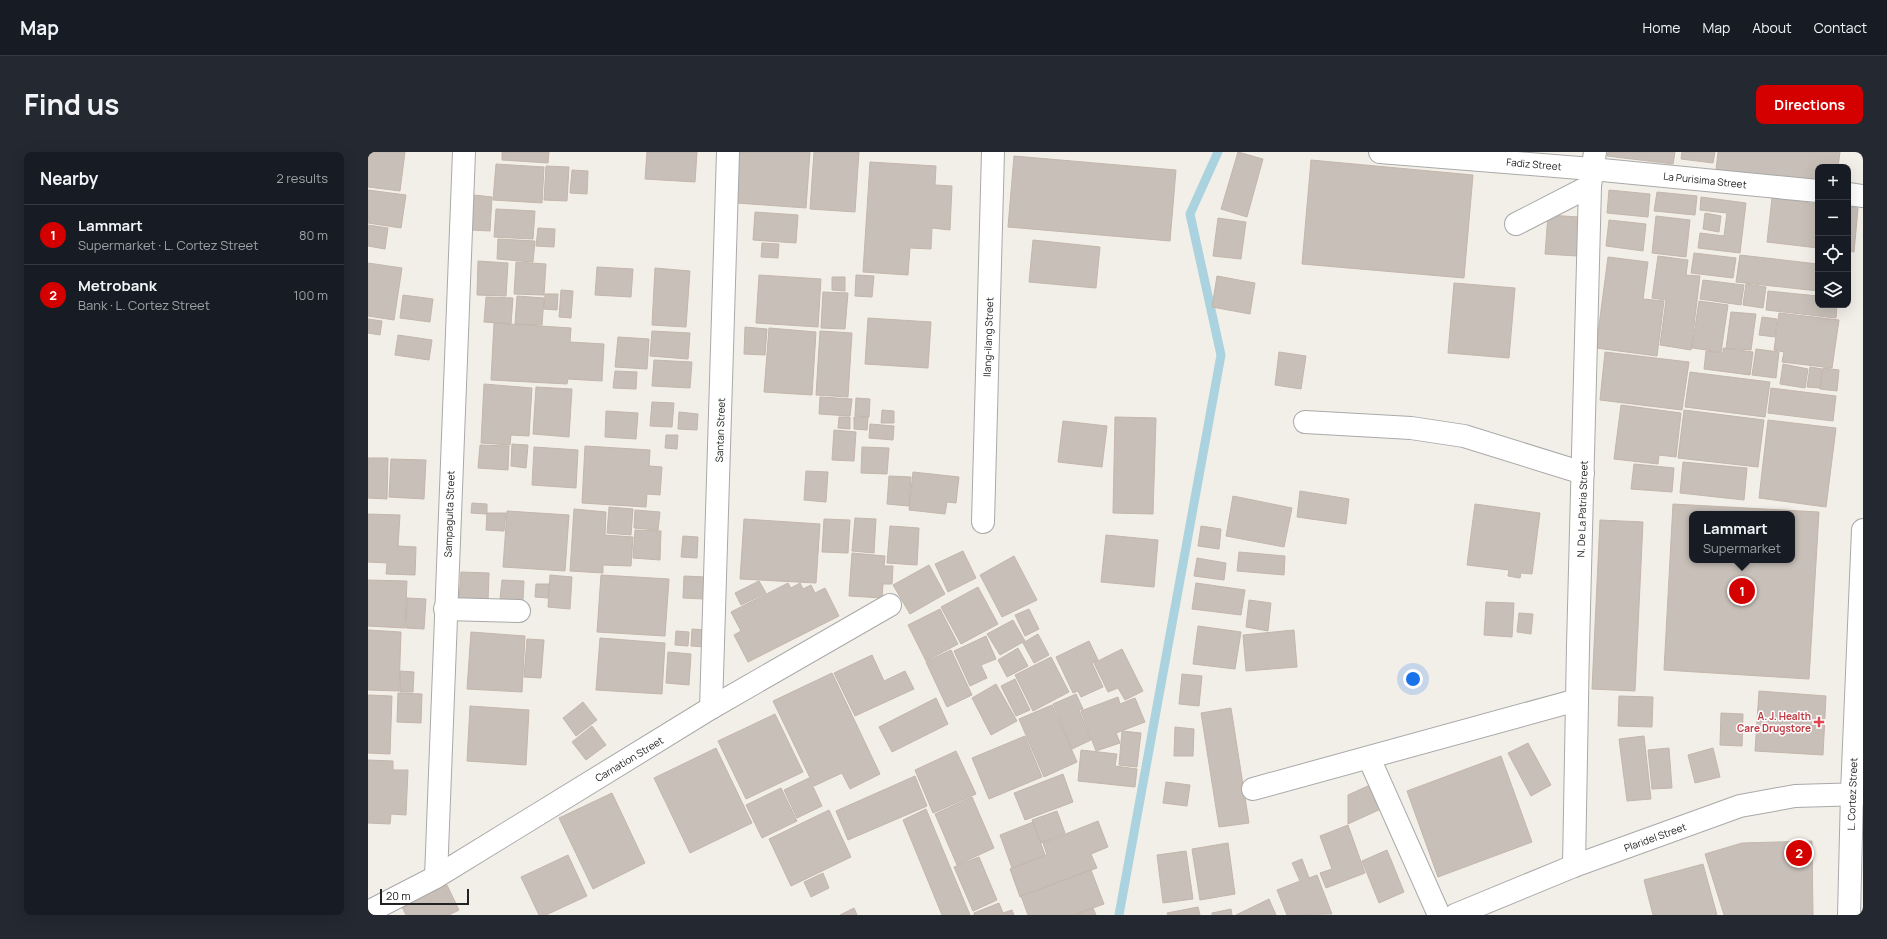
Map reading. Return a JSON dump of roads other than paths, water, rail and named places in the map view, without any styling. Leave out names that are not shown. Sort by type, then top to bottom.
[{"type":"street","name":"Sampaguita Street","points":[[436,877],[445,609],[464,152]]},
{"type":"street","name":"Santan Street","points":[[711,708],[728,152]]},
{"type":"street","name":"Ilang-ilang Street","points":[[983,522],[993,152]]},
{"type":"street","name":"Fadiz Street","points":[[1380,152],[1592,169]]},
{"type":"street","points":[[1516,224],[1592,169]]},
{"type":"street","name":"La Purisima Street","points":[[1592,169],[1815,191]]},
{"type":"street","name":"N. De La Patria Street","points":[[1574,866],[1577,700],[1592,169]]},
{"type":"street","points":[[1851,194],[1863,196]]},
{"type":"street","points":[[1305,422],[1411,428],[1464,436],[1583,473]]},
{"type":"street","name":"L. Cortez Street","points":[[1849,915],[1858,793],[1863,530]]},
{"type":"street","name":"Carnation Street","points":[[368,912],[436,877],[711,708],[890,605]]},
{"type":"street","points":[[445,609],[519,611]]},
{"type":"street","points":[[1253,789],[1577,700]]},
{"type":"street","points":[[1369,758],[1439,915]]},
{"type":"street","name":"Plaridel Street","points":[[1454,915],[1574,866],[1740,806],[1794,796],[1858,793]]},
{"type":"waterway","points":[[1119,915],[1221,355],[1190,214],[1218,152]]},
{"type":"place","name":"Lammart","points":[[1742,591]]},
{"type":"place","name":"A. J. Health Care Drugstore","points":[[1819,722]]},
{"type":"place","name":"Metrobank","points":[[1799,853]]}]
